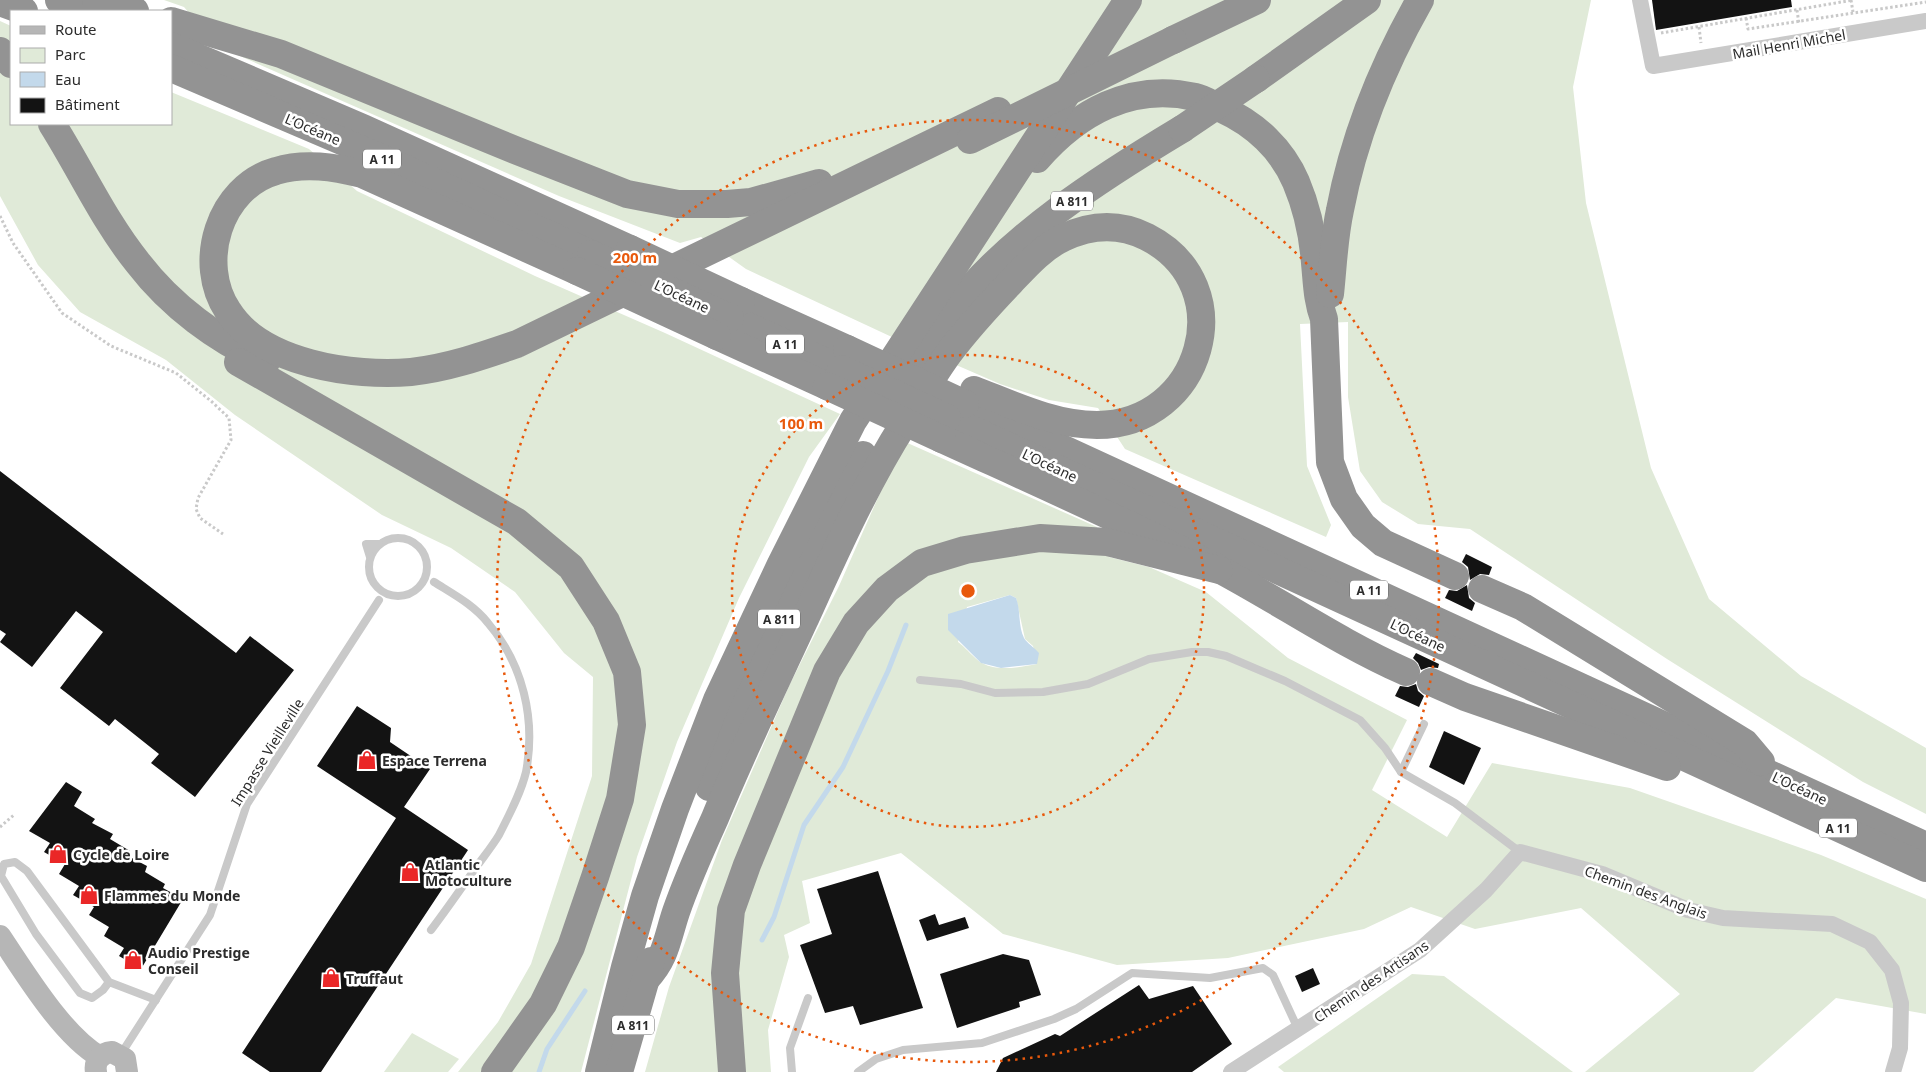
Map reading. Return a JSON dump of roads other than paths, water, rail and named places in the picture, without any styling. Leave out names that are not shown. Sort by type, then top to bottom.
[{"type":"highway","points":[[59,0],[84,10]]},
{"type":"highway","points":[[96,0],[131,10]]},
{"type":"highway","name":"A 811","points":[[599,1072],[625,966],[658,856],[707,726],[741,648],[853,421],[1128,0]]},
{"type":"highway","points":[[53,125],[112,225],[138,264],[182,309],[215,335],[250,355],[312,379],[377,387],[432,383],[496,367],[541,349],[1169,34],[1226,0]]},
{"type":"highway","points":[[1169,34],[1257,0]]},
{"type":"highway","name":"A 811","points":[[619,1072],[680,866],[704,799],[785,606],[862,457],[927,347],[972,287],[1021,240],[1103,179],[1256,79],[1367,0]]},
{"type":"highway","points":[[1324,319],[1328,304],[1340,212],[1356,144],[1381,78],[1420,0]]},
{"type":"highway","points":[[0,2],[21,10]]},
{"type":"highway","points":[[172,21],[281,54],[601,185],[651,200],[703,205],[751,202],[796,191],[864,168],[875,171]]},
{"type":"highway","name":"L’Océane","points":[[172,46],[363,128],[630,250],[729,318]]},
{"type":"highway","points":[[0,51],[10,63]]},
{"type":"highway","name":"L’Océane","points":[[172,68],[393,164],[584,263],[729,318],[838,368],[957,413],[1762,782],[1926,868]]},
{"type":"highway","points":[[1000,197],[1014,188],[1044,151],[1071,125],[1086,115],[1116,101],[1138,95],[1167,94],[1196,97],[1252,125],[1277,152],[1295,179],[1303,198],[1310,224],[1318,301],[1324,319],[1330,462],[1344,499],[1364,526],[1383,543],[1455,576]]},
{"type":"highway","points":[[584,263],[362,174],[338,168],[315,166],[274,171],[251,184],[237,196],[218,230],[213,261],[217,287],[227,311],[252,338],[268,347],[296,359],[332,368],[379,373],[412,372],[457,363],[517,344],[875,171],[971,132]]},
{"type":"highway","points":[[646,979],[659,965],[676,912],[725,793],[856,510],[894,439],[946,357],[969,327],[1030,262],[1058,240],[1084,230],[1109,227],[1135,231],[1168,250],[1179,260],[1193,281],[1201,312],[1201,334],[1192,366],[1184,382],[1171,397],[1155,409],[1136,419],[1100,425],[957,413]]},
{"type":"highway","points":[[138,264],[141,280],[170,309],[199,335],[239,363],[517,522],[571,567],[606,621],[627,672],[632,725],[620,799],[571,947],[544,1004],[495,1072]]},
{"type":"highway","name":"L’Océane","points":[[838,368],[920,383],[957,413]]},
{"type":"highway","points":[[957,413],[1164,541],[1219,570],[1366,654],[1465,697],[1657,763],[1708,784],[1762,782],[1745,743],[1523,607],[1482,588]]},
{"type":"highway","points":[[732,1072],[725,973],[731,910],[747,865],[827,671],[856,624],[886,589],[922,563],[965,550],[1040,538],[1107,542],[1219,570]]},
{"type":"highway","name":"L’Océane","points":[[1762,782],[1926,846]]},
{"type":"main road","points":[[0,936],[30,980],[77,1040],[111,1064]]},
{"type":"street","name":"Mail Henri Michel","points":[[1640,0],[1653,66],[1926,21]]},
{"type":"street","name":"Chemin des Artisans","points":[[1230,1072],[1420,950],[1486,890],[1520,852]]},
{"type":"street","name":"Chemin des Anglais","points":[[1520,852],[1602,874],[1688,910],[1723,918],[1832,924],[1870,942],[1892,970],[1901,1003],[1900,1048],[1893,1072]]},
{"type":"lane","points":[[431,930],[498,837],[515,802],[526,773],[529,743],[529,709],[520,679],[506,648],[488,622],[467,603],[434,582],[427,568],[422,550],[406,539],[397,537],[379,544],[370,558],[370,573],[377,587],[379,600],[392,595],[408,594],[422,584],[434,582]]},
{"type":"lane","points":[[422,584],[427,568]]},
{"type":"lane","points":[[377,587],[392,595]]},
{"type":"lane","name":"Impasse Vieilleville","points":[[111,1064],[156,1000],[210,915],[247,804],[379,600]]},
{"type":"lane","points":[[920,680],[961,684],[995,693],[1043,692],[1088,684],[1149,659],[1208,652],[1226,656],[1277,678],[1360,720],[1385,748],[1401,772],[1455,803],[1520,852]]},
{"type":"lane","points":[[1401,772],[1424,724]]},
{"type":"lane","points":[[109,982],[103,990],[92,998],[80,993],[36,934],[1,876],[4,864],[15,862],[27,871],[109,982],[156,1000]]},
{"type":"lane","points":[[858,1072],[876,1059],[903,1050],[982,1043],[1054,1020],[1076,1009],[1132,973],[1210,978],[1263,968],[1273,975],[1298,1028]]},
{"type":"lane","points":[[792,1072],[790,1048],[808,998]]},
{"type":"water","points":[[1010,595],[1016,598],[1024,638],[1039,653],[1037,664],[1001,668],[981,663],[948,630],[948,614]]},
{"type":"waterway","points":[[762,940],[774,917],[804,825],[843,767],[888,671],[906,625]]},
{"type":"waterway","points":[[539,1072],[547,1049],[585,991]]},
{"type":"place","name":"Espace Terrena","points":[[367,760]]},
{"type":"place","name":"Cycle de Loire","points":[[58,854]]},
{"type":"place","name":"Atlantic Motoculture","points":[[410,872]]},
{"type":"place","name":"Flammes du Monde","points":[[89,895]]},
{"type":"place","name":"Audio Prestige Conseil","points":[[133,960]]},
{"type":"place","name":"Truffaut","points":[[331,978]]}]
